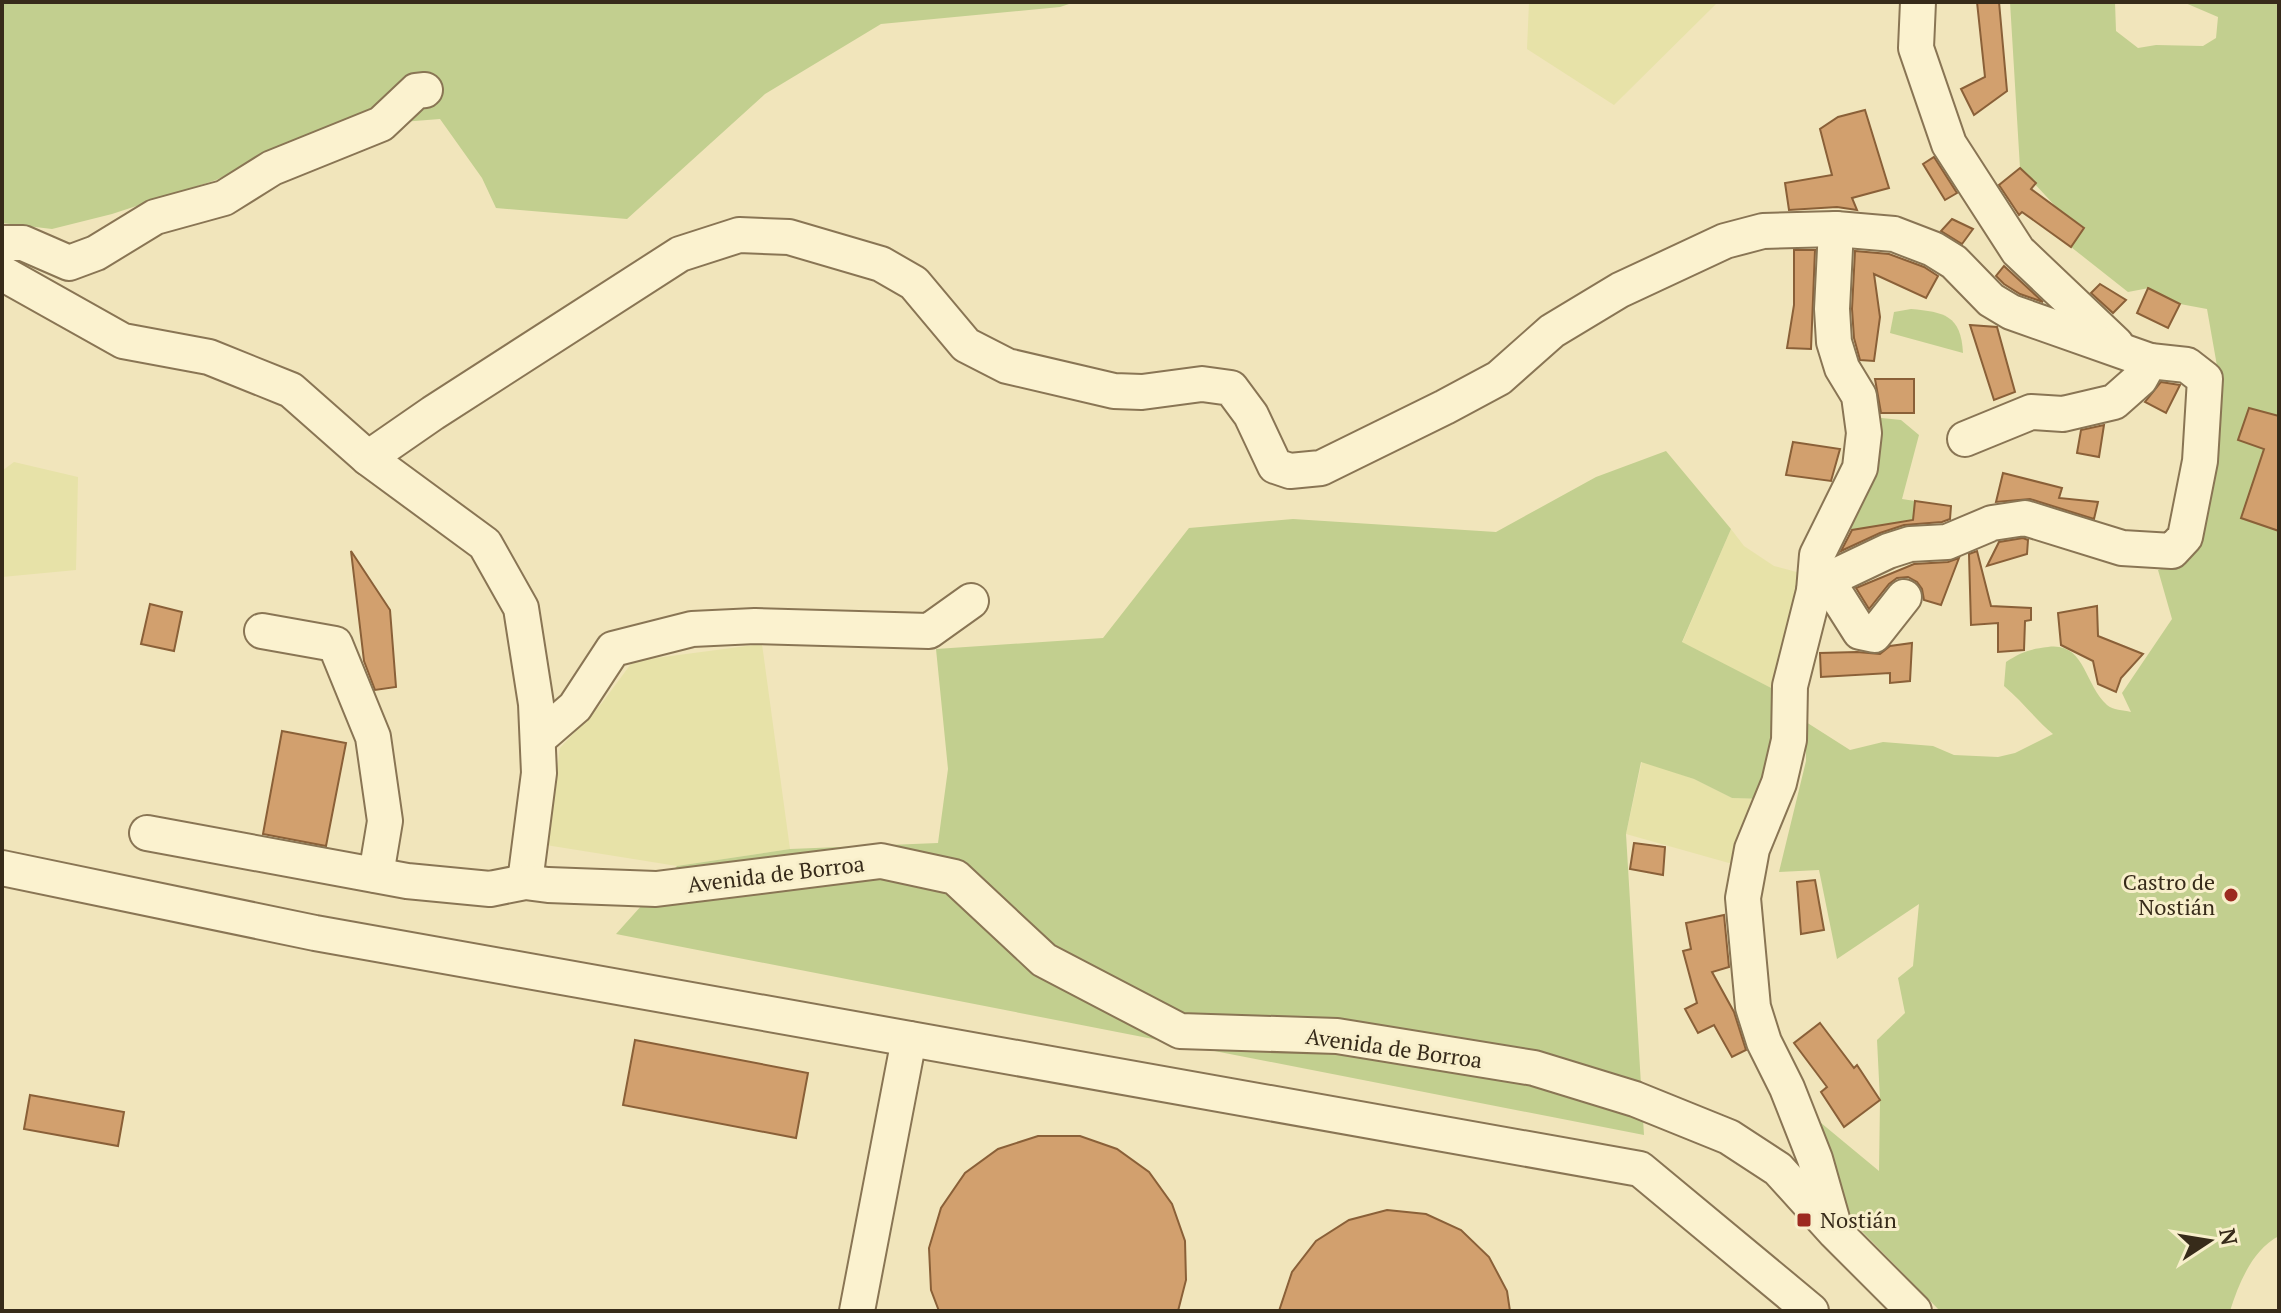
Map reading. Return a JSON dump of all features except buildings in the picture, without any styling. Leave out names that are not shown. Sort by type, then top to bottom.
[{"type":"street","points":[[1918,2],[1916,48],[1949,144],[2018,251],[2137,357],[2140,379],[2114,402],[2063,414],[2031,412],[1965,439]]},
{"type":"street","points":[[2,243],[23,243],[69,263],[96,253],[155,217],[224,198],[272,168],[381,124],[416,91],[425,90]]},
{"type":"street","points":[[1835,1232],[1815,1159],[1787,1088],[1764,1042],[1753,1007],[1743,898],[1752,849],[1779,783],[1789,740],[1790,686],[1820,586],[1817,555],[1860,468],[1864,433],[1859,396],[1842,368],[1834,342],[1832,309],[1836,229]]},
{"type":"street","points":[[368,458],[680,254],[739,235],[789,237],[881,264],[914,283],[966,345],[1007,366],[1114,391],[1142,392],[1202,384],[1231,388],[1251,415],[1275,466],[1290,471],[1321,468],[1445,407],[1499,378],[1552,331],[1620,290],[1725,241],[1763,231],[1836,229],[1894,234],[1933,249],[1954,262],[1991,300],[2011,312],[2137,357],[2187,365],[2205,379],[2200,461],[2185,537],[2172,551],[2122,548],[2025,518],[1992,523],[1947,542],[1910,544],[1888,551],[1820,586]]},
{"type":"street","points":[[2,273],[123,341],[209,357],[291,390],[368,458],[485,544],[521,608],[536,704],[539,773],[525,882]]},
{"type":"street","points":[[1820,586],[1860,632],[1874,635],[1904,597]]},
{"type":"street","points":[[538,739],[575,707],[613,649],[692,629],[755,626],[929,631],[971,601]]},
{"type":"street","points":[[262,631],[335,644],[373,737],[385,821],[376,875]]},
{"type":"street","name":"Avenida de Borroa","points":[[147,833],[376,875],[490,889],[525,882],[656,889],[881,861],[955,877],[1044,960],[1180,1031],[1337,1036],[1534,1068],[1635,1099],[1729,1137],[1778,1169],[1835,1232],[1914,1311]]},
{"type":"street","points":[[2,868],[315,933],[1640,1169],[1811,1311]]},
{"type":"street","points":[[857,1311],[909,1039]]},
{"type":"shaded area","points":[[1529,2],[1718,2],[1614,105],[1527,49]]},
{"type":"shaded area","points":[[14,462],[78,477],[76,570],[2,577],[2,471]]},
{"type":"shaded area","points":[[1731,529],[1744,546],[1774,566],[1804,574],[1779,692],[1682,643]]},
{"type":"shaded area","points":[[762,644],[790,849],[677,866],[546,845],[560,748],[602,703],[633,661]]},
{"type":"shaded area","points":[[1642,761],[1694,779],[1732,798],[1763,799],[1736,865],[1626,834]]},
{"type":"green space","points":[[2,2],[1075,2],[1060,7],[881,24],[765,94],[627,219],[496,208],[482,178],[440,119],[325,128],[216,180],[112,214],[52,229],[2,223]]},
{"type":"green space","points":[[2010,2],[2115,2],[2116,31],[2138,48],[2156,45],[2203,46],[2216,38],[2218,17],[2183,2],[2279,2],[2279,1236],[2254,1258],[2230,1311],[1940,1311],[1852,1221],[1809,1113],[1879,1171],[1877,1040],[1905,1013],[1898,978],[1913,966],[1919,904],[1837,959],[1819,870],[1779,872],[1806,761],[1806,722],[1850,750],[1883,742],[1933,746],[1954,755],[1998,757],[2015,753],[2053,734],[2004,686],[2006,662],[2026,652],[2048,647],[2070,651],[2107,705],[2131,712],[2122,693],[2172,619],[2158,570],[2190,560],[2220,383],[2207,309],[2180,304],[2149,288],[2128,292],[2071,247],[2084,227],[2058,209],[2020,168]]},
{"type":"green space","points":[[1911,309],[1949,318],[1959,331],[1963,353],[1890,333],[1894,312]]},
{"type":"green space","points":[[1872,417],[1901,420],[1919,435],[1902,499],[1915,501],[1910,539],[1880,545],[1881,526],[1855,530],[1840,527]]},
{"type":"green space","points":[[1666,451],[1731,529],[1682,642],[1779,692],[1763,799],[1732,798],[1694,779],[1641,762],[1626,834],[1644,1135],[616,934],[677,866],[790,849],[938,843],[948,769],[936,649],[1103,638],[1189,528],[1293,519],[1496,532],[1596,477]]},
{"type":"place","name":"Castro de Nostián","points":[[2231,895]]},
{"type":"place","name":"Nostián","points":[[1804,1220]]}]
